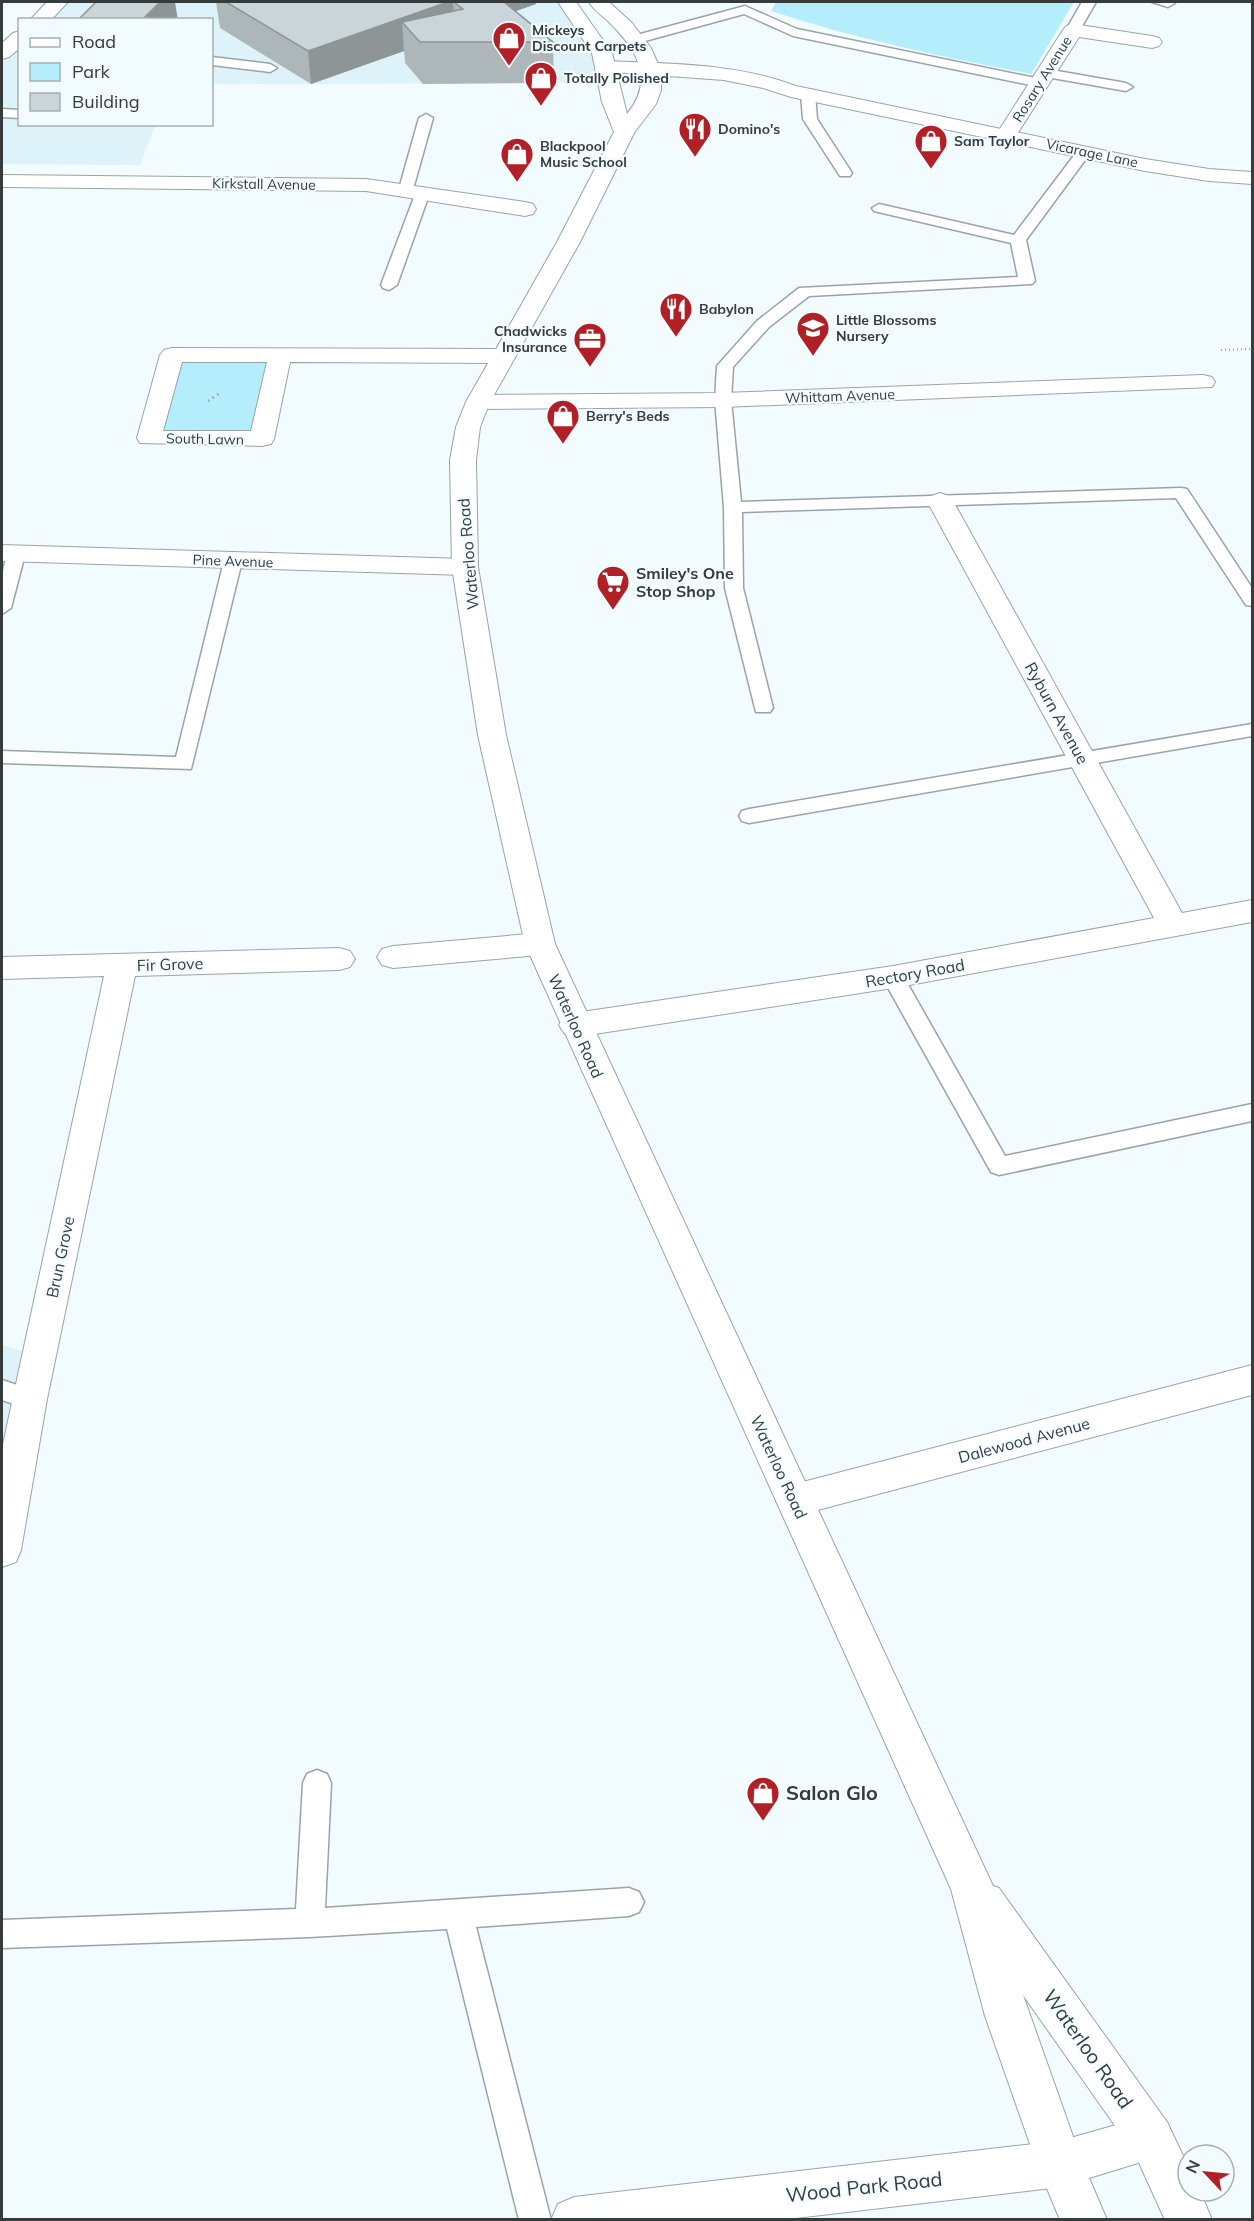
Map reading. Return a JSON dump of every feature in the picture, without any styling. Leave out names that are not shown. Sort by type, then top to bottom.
[{"type":"main road","points":[[41,18],[58,2]]},
{"type":"main road","points":[[567,2],[602,53],[612,102],[624,132]]},
{"type":"main road","points":[[598,2],[622,23],[634,40],[652,76]]},
{"type":"main road","name":"Rosary Avenue","points":[[1007,135],[1073,30],[1152,42]]},
{"type":"main road","name":"Vicarage Lane","points":[[607,74],[652,76],[768,93],[800,93],[1084,152],[1209,175],[1252,175]]},
{"type":"main road","name":"Waterloo Road","points":[[652,76],[647,103],[624,132],[582,218],[477,402],[468,427],[463,460],[465,567],[492,735],[540,944],[575,1025],[972,1887],[1007,2016],[1060,2164],[1084,2220]]},
{"type":"main road","name":"Kirkstall Avenue","points":[[2,181],[366,185],[525,209]]},
{"type":"main road","name":"South Lawn","points":[[280,356],[262,439],[149,438],[172,355],[502,356]]},
{"type":"main road","name":"Whittam Avenue","points":[[477,402],[723,400],[1203,382]]},
{"type":"main road","name":"Ryburn Avenue","points":[[940,501],[1173,925]]},
{"type":"main road","name":"Pine Avenue","points":[[9,554],[465,567]]},
{"type":"main road","name":"Rectory Road","points":[[575,1025],[893,977],[1252,911]]},
{"type":"main road","points":[[393,957],[540,944]]},
{"type":"main road","name":"Fir Grove","points":[[2,969],[339,959]]},
{"type":"main road","name":"Brun Grove","points":[[2,1550],[15,1395],[122,965]]},
{"type":"main road","name":"Dalewood Avenue","points":[[795,1500],[1252,1380]]},
{"type":"main road","name":"Waterloo Road","points":[[972,1887],[1151,2138],[1189,2220]]},
{"type":"main road","name":"Wood Park Road","points":[[574,2220],[1060,2164],[1151,2138]]},
{"type":"lane","points":[[1073,30],[1089,2]]},
{"type":"lane","points":[[634,40],[745,10],[793,32],[1016,75],[1126,87]]},
{"type":"lane","points":[[213,61],[270,68]]},
{"type":"lane","points":[[800,93],[810,119],[845,173]]},
{"type":"lane","points":[[2,113],[18,114]]},
{"type":"lane","points":[[389,285],[415,191],[426,118]]},
{"type":"lane","points":[[763,708],[734,588],[733,507],[723,400],[725,366],[763,324],[805,291],[1027,281],[1018,240],[1084,152]]},
{"type":"lane","points":[[879,208],[1018,240]]},
{"type":"lane","points":[[733,507],[1181,493],[1252,601]]},
{"type":"lane","points":[[2,608],[9,554]]},
{"type":"lane","points":[[2,757],[184,764],[233,561]]},
{"type":"lane","points":[[749,816],[1252,730]]},
{"type":"lane","points":[[893,977],[915,1012],[999,1166],[1252,1113]]},
{"type":"lane","points":[[310,1923],[317,1783]]},
{"type":"lane","points":[[2,1934],[310,1923],[629,1902]]},
{"type":"lane","points":[[458,1914],[535,2220]]},
{"type":"path","points":[[149,438],[280,356]]},
{"type":"shaded area","points":[[58,2],[567,2],[583,24],[609,81],[213,84],[213,18],[40,18]]},
{"type":"shaded area","points":[[18,37],[18,126],[155,126],[140,165],[2,164],[2,52]]},
{"type":"shaded area","points":[[2,1345],[38,1356],[2,1550]]},
{"type":"green space","points":[[776,2],[1074,2],[1031,74],[932,54],[835,30],[771,11]]},
{"type":"green space","points":[[172,355],[280,356],[262,439],[149,438]]},
{"type":"building","points":[[96,2],[160,2],[144,18],[80,18]]},
{"type":"building","points":[[226,2],[448,2],[308,51]]},
{"type":"building","points":[[454,2],[504,2],[553,42],[420,42],[402,22],[463,9]]},
{"type":"place","name":"Mickeys Discount Carpets","points":[[509,67]]},
{"type":"place","name":"Totally Polished","points":[[541,107]]},
{"type":"place","name":"Domino's","points":[[695,158]]},
{"type":"place","name":"Sam Taylor","points":[[931,170]]},
{"type":"place","name":"Blackpool Music School","points":[[517,183]]},
{"type":"place","name":"Babylon","points":[[676,338]]},
{"type":"place","name":"Little Blossoms Nursery","points":[[813,357]]},
{"type":"place","name":"Chadwicks Insurance","points":[[590,368]]},
{"type":"place","name":"Berry's Beds","points":[[563,445]]},
{"type":"place","name":"Smiley's One Stop Shop","points":[[613,611]]},
{"type":"place","name":"Salon Glo","points":[[763,1822]]}]
